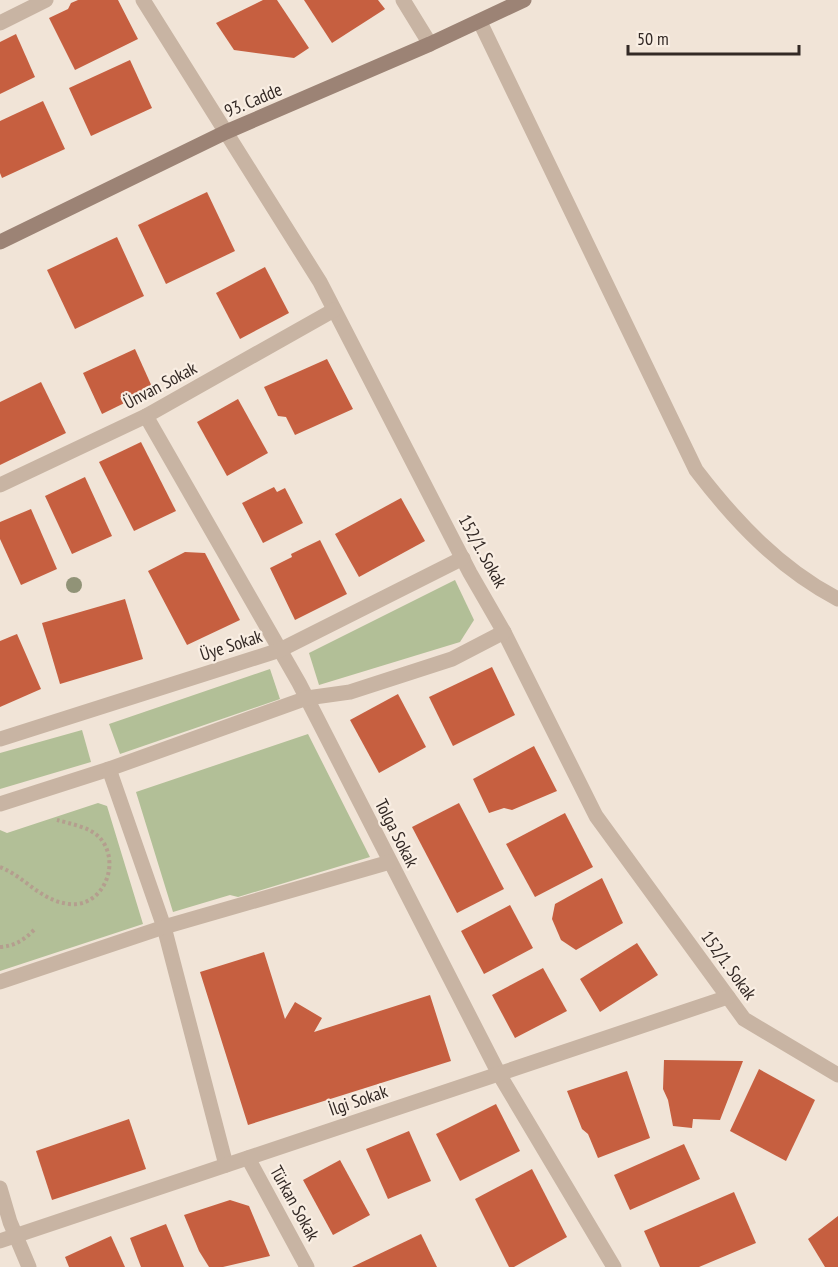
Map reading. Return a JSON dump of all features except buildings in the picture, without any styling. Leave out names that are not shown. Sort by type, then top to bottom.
[{"type":"main road","name":"93. Cadde","points":[[0,242],[226,132],[480,22],[524,0]]},
{"type":"street","points":[[0,23],[46,0]]},
{"type":"street","name":"152/1. Sokak","points":[[143,0],[320,282],[463,558],[504,632],[596,816],[744,1019],[838,1075]]},
{"type":"street","points":[[403,0],[430,44]]},
{"type":"street","points":[[480,22],[696,470],[721,502],[769,552],[817,588],[838,599]]},
{"type":"street","name":"Ünvan Sokak","points":[[0,485],[146,416],[334,310]]},
{"type":"street","name":"Tolga Sokak","points":[[146,416],[306,698],[499,1074],[615,1267]]},
{"type":"street","name":"Üye Sokak","points":[[0,739],[280,650],[463,558]]},
{"type":"street","points":[[0,804],[109,769],[306,698],[350,692],[452,658],[504,632]]},
{"type":"street","points":[[109,769],[164,927],[226,1165]]},
{"type":"street","points":[[0,982],[164,927],[390,862]]},
{"type":"street","name":"İlgi Sokak","points":[[0,1241],[728,997]]},
{"type":"street","name":"Türkan Sokak","points":[[248,1158],[308,1267]]},
{"type":"street","points":[[0,1188],[29,1267]]},
{"type":"path","points":[[0,867],[24,881],[45,898],[61,903],[73,905],[86,902],[97,895],[107,880],[110,866],[100,838],[89,830],[57,820]]},
{"type":"path","points":[[0,947],[12,946],[26,938],[35,929]]},
{"type":"green space","points":[[455,580],[474,620],[460,642],[319,685],[309,653]]},
{"type":"green space","points":[[270,669],[280,699],[120,754],[109,724]]},
{"type":"green space","points":[[82,730],[91,762],[0,789],[0,753]]},
{"type":"green space","points":[[308,734],[370,857],[238,897],[230,895],[173,912],[136,792]]},
{"type":"green space","points":[[98,803],[107,806],[143,924],[0,971],[0,830],[7,833]]}]
